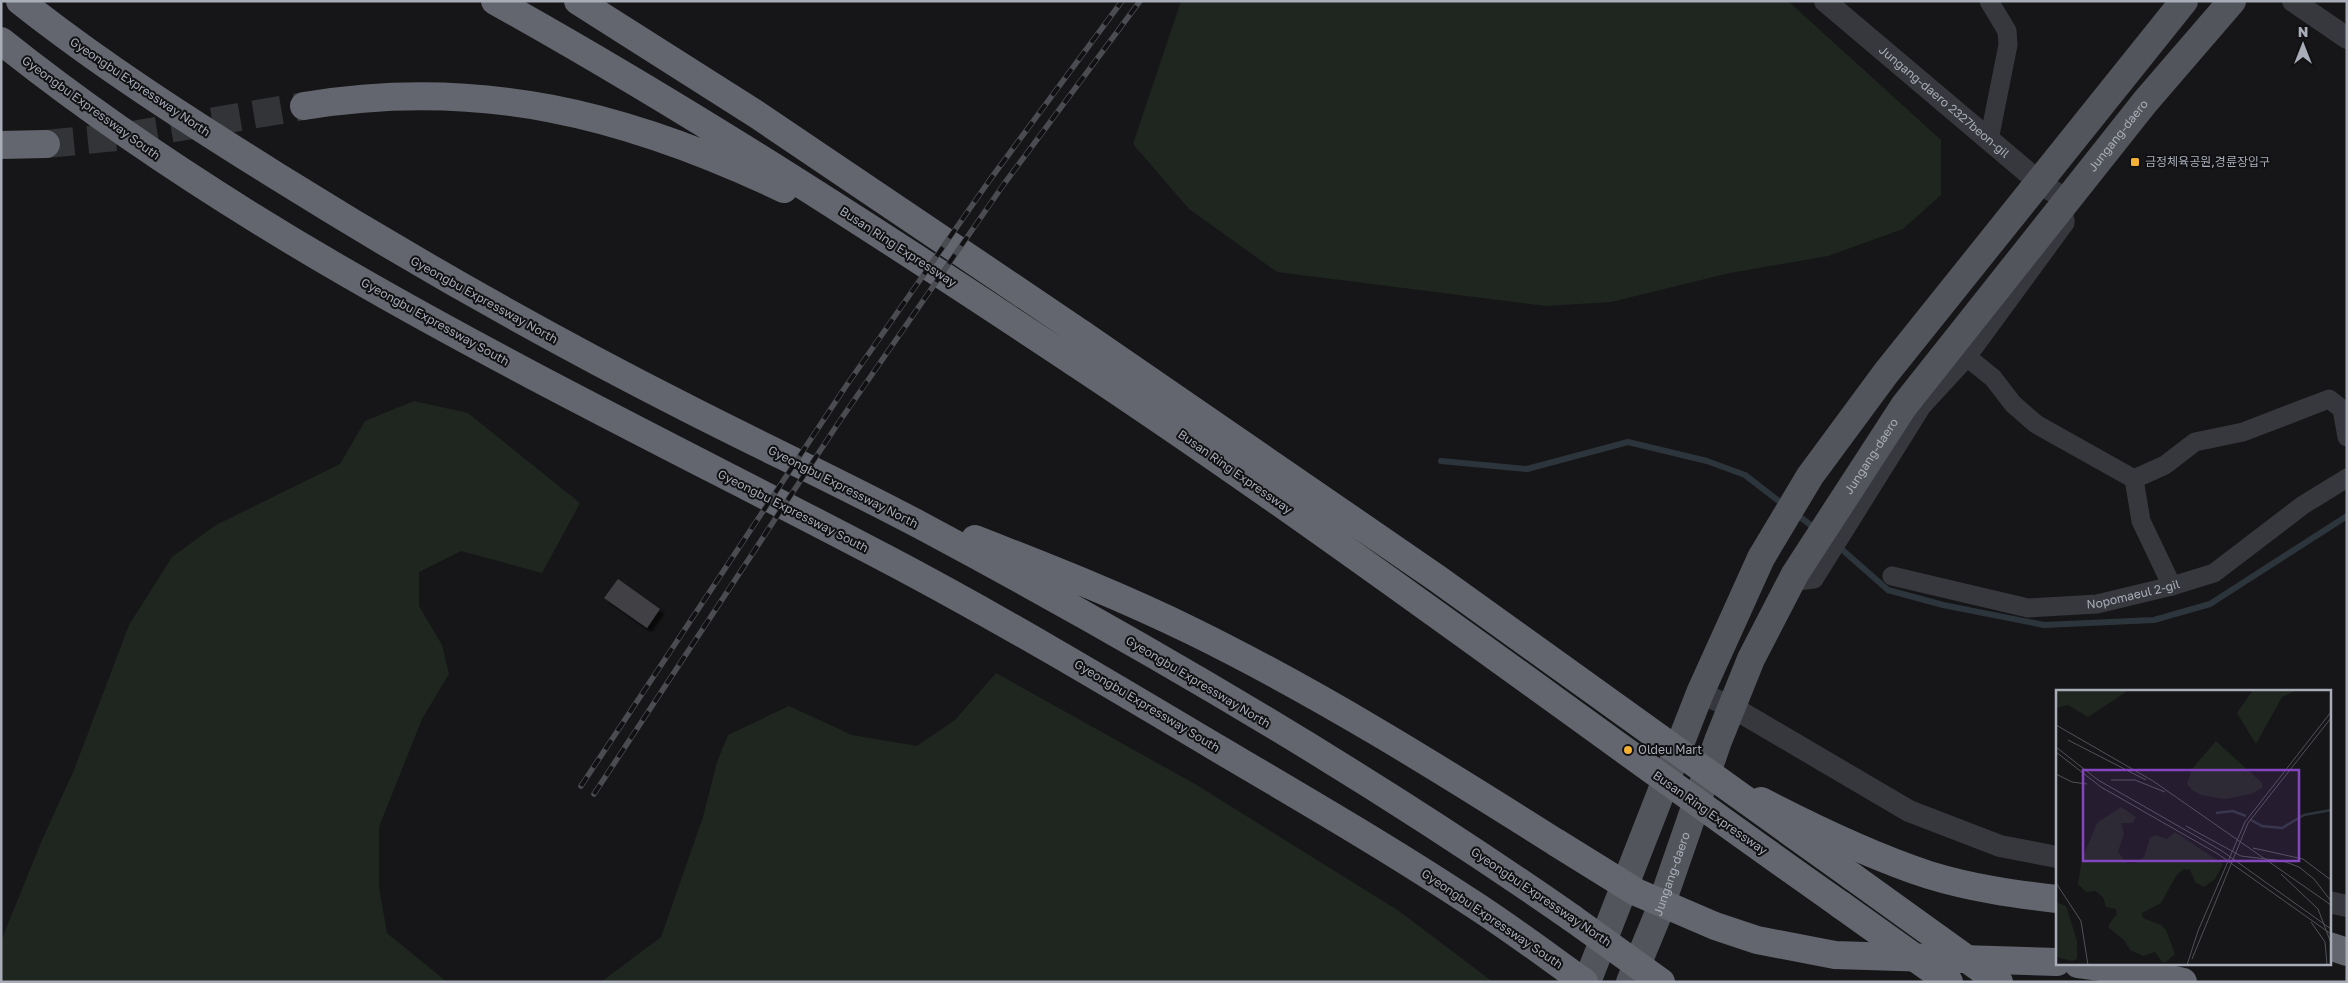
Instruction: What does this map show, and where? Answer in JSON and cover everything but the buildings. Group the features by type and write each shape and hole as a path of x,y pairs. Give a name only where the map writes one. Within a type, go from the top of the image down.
{"highway":[{"name":"Gyeongbu Expressway North","path":"20,1 57,30 162,105 405,256 682,406 926,529 1110,630 1398,802 1572,918 1662,982"},
{"name":"Busan Ring Expressway","path":"495,1 570,43 745,148 1189,438 1656,775 1949,982"},
{"path":"578,1 759,116 1082,334 1438,579 1999,982"},
{"name":"Gyeongbu Expressway South","path":"1,42 44,76 200,185 349,274 501,359 891,561 1079,665 1470,902 1585,982"},
{"path":"304,106 380,96 422,95 513,101 564,110 617,124 720,160 888,240"},
{"path":"1,145 46,144"},
{"path":"841,486 1119,598 1195,632 1369,728 1636,892 1714,926 1757,940 1835,955 2056,962"},
{"path":"1713,777 1796,819 1862,849 1928,874 1958,883 2013,894 2056,899"},
{"path":"2330,946 2347,952"},
{"path":"2093,966 2139,972 2184,982"}],"main road":[{"path":"1585,982 1700,693 1761,558 1810,476 1886,373 2184,1"},
{"name":"Jungang-daero","path":"1630,982 1657,917 1732,706 1751,659 1793,578 1851,502 1904,406 2145,102 2232,1"}],"street":[{"name":"Jungang-daero 2327beon-gil","path":"1825,1 2038,182 2066,200"},
{"path":"1989,1 2007,31 2008,45 1989,140"},
{"path":"2293,1 2347,38"},
{"path":"1793,578 1814,579 1822,566 1851,502 1922,406 1967,357 2065,224 2066,200"},
{"path":"1967,357 1993,378 2012,404 2036,424 2134,479 2142,521 2172,586"},
{"path":"2134,479 2165,465 2195,442 2243,432 2330,399 2342,408 2347,438"},
{"name":"Nopomaeul 2-gil","path":"1892,576 2028,608 2096,604 2172,586 2214,573 2303,505 2347,478"},
{"path":"1700,693 1732,706 1909,811 2000,846 2056,858"},
{"path":"2330,902 2347,906"}],"shaded area":[{"path":"1181,1 1788,1 1941,140 1941,195 1903,229 1828,256 1730,273 1611,302 1546,306 1277,272 1189,209 1133,144"},
{"path":"414,401 468,413 580,503 542,573 461,551 419,572 419,606 442,645 449,674 422,719 379,827 379,887 387,933 447,982 1,982 1,941 42,840 74,770 129,625 172,557 216,525 340,464 365,421"},
{"path":"996,673 1195,784 1399,911 1493,982 601,982 661,937 703,817 717,762 728,735 789,706 852,735 917,746 955,720"}],"waterway":[{"path":"1441,461 1527,469 1628,442 1707,461 1745,475 1784,505"},
{"path":"1796,514 1816,529"},
{"path":"1838,546 1888,590 1943,605 2044,625 2154,620 2210,604 2347,516"}],"tunnel":[{"path":"46,144 127,136 304,106"}],"railway":[{"path":"581,786 844,389 989,181 1122,1"},
{"path":"594,794 839,422 1004,184 1140,1"}],"place":[{"name":"금정체육공원,경륜장입구","path":"2135,162"},
{"name":"Oldeu Mart","path":"1628,750"}]}
